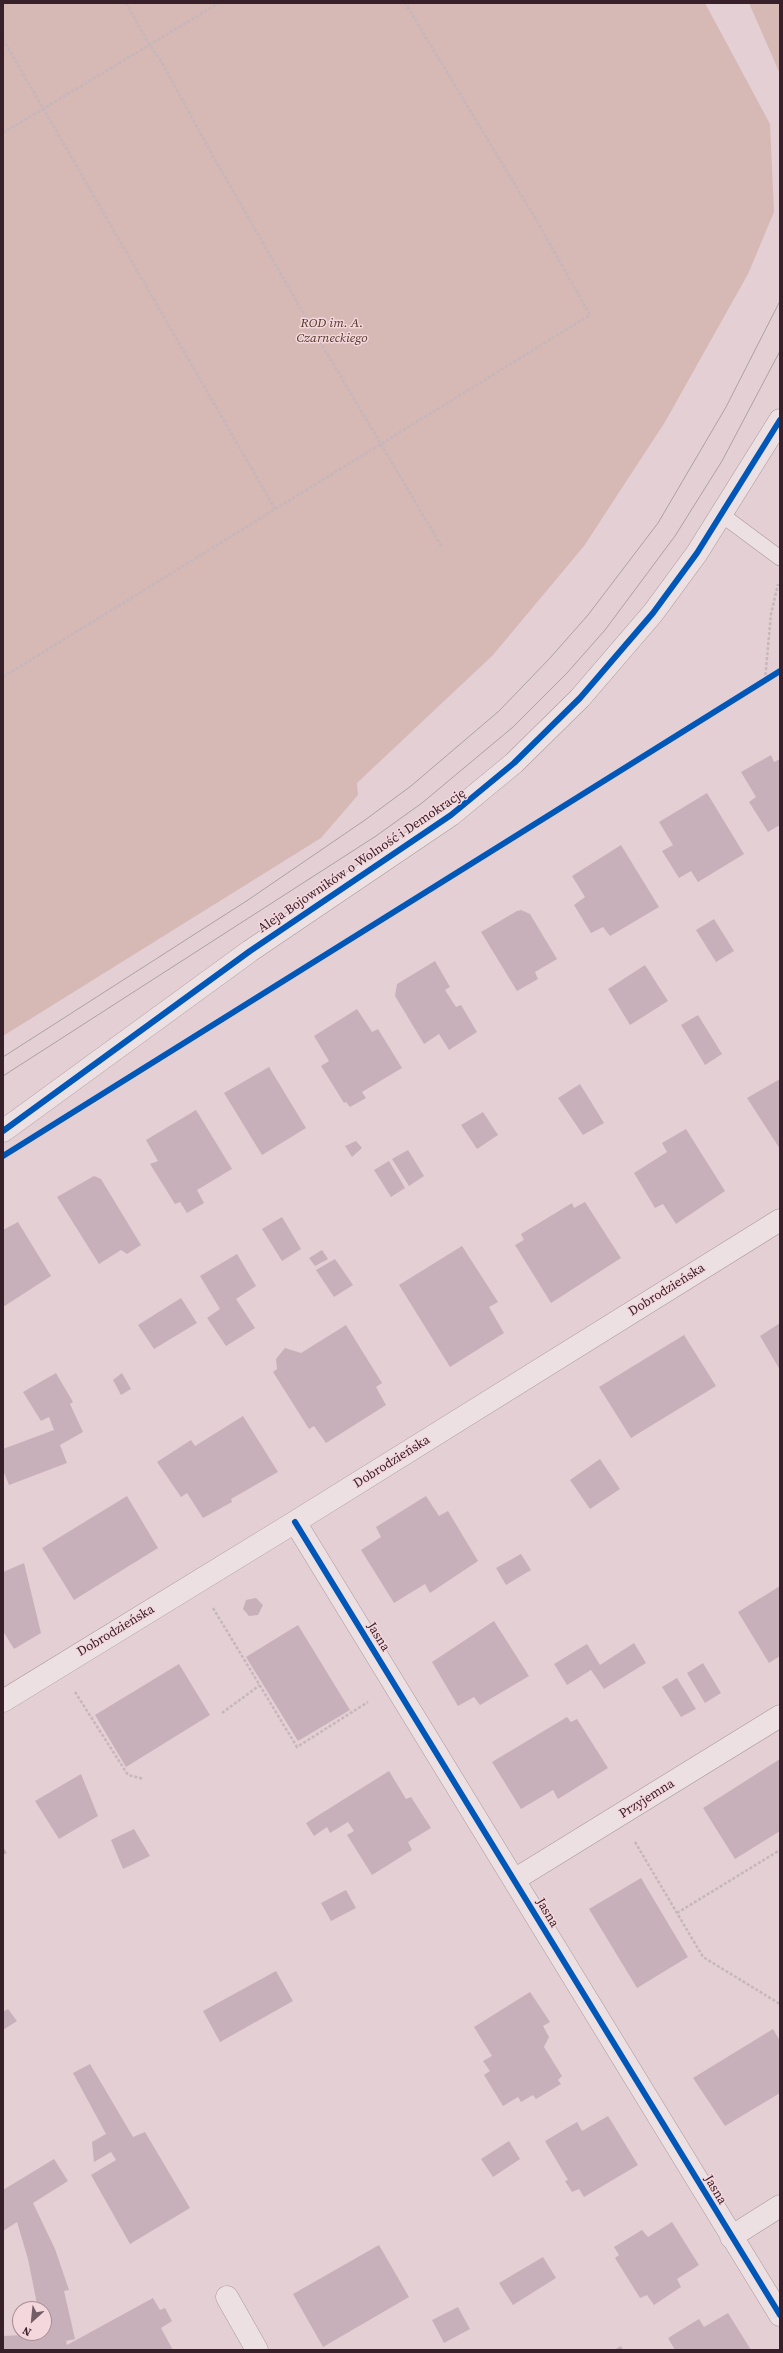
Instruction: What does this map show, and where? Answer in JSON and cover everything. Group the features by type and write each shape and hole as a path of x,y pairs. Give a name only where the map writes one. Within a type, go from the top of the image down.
{"street":[{"name":"Aleja Bojowników o Wolność i Demokrację","path":"3,1131 250,951 434,828 498,778 563,716 613,662 676,583 722,515 780,420"},
{"name":"Dobrodzieńska","path":"3,1701 295,1522 780,1220"},
{"name":"Jasna","path":"295,1522 780,2315"},
{"name":"Przyjemna","path":"514,1880 780,1716"},
{"path":"731,2237 780,2206"},
{"path":"228,2297 256,2350"}],"lane":[{"path":"722,515 780,558"}],"path":[{"path":"126,3 149,44 161,61 210,151 380,444 442,547"},
{"path":"3,133 219,3"},
{"path":"3,677 590,315 530,210 405,3"},
{"path":"3,39 275,509"},
{"path":"765,680 771,614 779,581"},
{"path":"758,684 775,674"},
{"path":"209,1602 297,1747 370,1701"},
{"path":"222,1713 260,1685"},
{"path":"73,1690 128,1775 144,1779"},
{"path":"620,1816 703,1957 780,2004"},
{"path":"677,1913 780,1850"}],"green space":[{"name":"ROD im. A. Czarneckiego","path":"3,3 705,3 770,124 774,212 748,274 665,422 584,546 493,655 357,783 358,795 321,838 3,1036"},
{"path":"749,3 780,3 780,74"}],"building":[{"path":"771,755 774,762 780,759 780,825 768,832 749,802 756,797 741,772"},
{"path":"707,793 744,854 698,882 691,871 679,878 662,851 673,845 659,822"},
{"path":"621,845 659,907 610,936 603,927 591,933 574,905 585,897 572,876"},
{"path":"521,910 530,914 557,959 535,972 538,979 517,991 481,932"},
{"path":"714,919 734,951 716,962 696,930"},
{"path":"435,961 450,987 445,990 456,1007 461,1005 477,1032 449,1050 439,1034 424,1044 395,996 397,984"},
{"path":"645,965 668,1001 630,1025 608,989"},
{"path":"357,1009 372,1032 378,1029 402,1068 362,1092 366,1098 350,1107 346,1102 344,1103 321,1066 329,1061 314,1036"},
{"path":"698,1015 722,1054 705,1065 681,1025"},
{"path":"269,1067 306,1128 262,1155 224,1093"},
{"path":"780,1079 780,1149 747,1098"},
{"path":"580,1084 604,1123 583,1135 558,1098"},
{"path":"196,1110 232,1169 197,1190 204,1203 187,1213 180,1202 175,1204 150,1164 158,1161 146,1140"},
{"path":"483,1112 498,1135 477,1149 461,1125"},
{"path":"686,1129 725,1191 676,1224 663,1204 655,1208 634,1173 667,1152 662,1143"},
{"path":"356,1141 362,1148 352,1157 345,1146"},
{"path":"408,1150 424,1176 409,1186 392,1159"},
{"path":"389,1161 405,1188 391,1197 374,1170"},
{"path":"94,1176 101,1179 141,1245 127,1254 121,1250 99,1264 57,1197"},
{"path":"585,1202 621,1258 551,1303 515,1245 524,1240 521,1234 572,1203 574,1208"},
{"path":"282,1217 301,1249 282,1261 262,1229"},
{"path":"18,1222 51,1276 3,1307 3,1230"},
{"path":"462,1246 498,1302 489,1307 504,1333 450,1367 399,1285"},
{"path":"322,1250 328,1259 315,1266 309,1258"},
{"path":"237,1254 256,1286 236,1299 255,1328 226,1346 207,1318 220,1309 200,1276"},
{"path":"335,1259 353,1285 334,1297 316,1270"},
{"path":"181,1298 197,1323 154,1349 138,1325"},
{"path":"780,1323 780,1370 760,1336"},
{"path":"346,1325 382,1383 376,1387 386,1405 326,1443 314,1426 309,1429 273,1372 277,1369 276,1359 285,1348 301,1353"},
{"path":"684,1335 716,1386 631,1438 599,1387"},
{"path":"56,1373 73,1402 70,1404 83,1432 60,1445 67,1463 9,1485 3,1470 3,1449 54,1430 49,1417 41,1421 23,1392"},
{"path":"122,1373 131,1389 121,1395 113,1380"},
{"path":"243,1416 278,1472 231,1499 232,1502 203,1518 187,1493 181,1497 157,1462 191,1440 195,1446"},
{"path":"600,1459 620,1489 590,1509 570,1480"},
{"path":"127,1496 158,1548 74,1600 42,1548"},
{"path":"426,1496 439,1516 448,1511 478,1561 430,1593 425,1584 394,1603 361,1550 381,1537 376,1527"},
{"path":"521,1554 531,1570 506,1585 496,1568"},
{"path":"24,1563 41,1633 14,1649 3,1631 3,1572"},
{"path":"780,1586 780,1656 769,1663 738,1612"},
{"path":"256,1598 263,1605 258,1615 249,1616 243,1609 246,1600"},
{"path":"494,1621 529,1676 480,1705 474,1697 458,1706 432,1662"},
{"path":"298,1625 350,1710 298,1741 246,1657"},
{"path":"634,1643 646,1663 604,1689 591,1670 567,1685 554,1664 587,1644 600,1665"},
{"path":"703,1663 721,1693 705,1703 687,1673"},
{"path":"179,1664 210,1715 126,1767 95,1715"},
{"path":"677,1678 696,1709 681,1717 662,1687"},
{"path":"567,1717 571,1722 577,1719 608,1768 558,1799 553,1790 521,1809 492,1762"},
{"path":"780,1759 780,1831 735,1859 703,1808"},
{"path":"389,1771 406,1799 411,1797 431,1828 408,1842 412,1850 372,1875 347,1835 354,1831 348,1822 330,1833 327,1827 314,1836 306,1823"},
{"path":"81,1774 98,1816 59,1839 35,1801"},
{"path":"134,1829 150,1856 123,1869 111,1840"},
{"path":"3,1847 7,1853 3,1855"},
{"path":"641,1878 688,1957 637,1988 589,1909"},
{"path":"346,1890 356,1908 331,1921 321,1903"},
{"path":"276,1971 293,2001 220,2042 203,2011"},
{"path":"530,1992 550,2022 543,2026 549,2037 544,2047 562,2076 558,2080 561,2084 536,2099 533,2095 521,2102 518,2097 503,2106 484,2075 490,2071 483,2061 492,2056 474,2027"},
{"path":"8,2009 17,2021 3,2030 3,2012"},
{"path":"773,2029 780,2041 780,2093 725,2126 693,2078"},
{"path":"90,2064 133,2137 145,2132 190,2208 130,2244 91,2175 116,2160 111,2152 94,2162 92,2142 106,2134 73,2073"},
{"path":"608,2116 638,2165 584,2197 579,2189 572,2192 565,2181 568,2180 545,2141 577,2122 582,2131"},
{"path":"509,2141 520,2159 493,2177 481,2159"},
{"path":"54,2159 68,2181 33,2203 55,2249 69,2290 64,2291 75,2339 66,2341 67,2345 153,2298 160,2310 165,2308 172,2321 161,2328 173,2350 3,2350 3,2336 12,2336 12,2341 52,2341 52,2301 36,2301 28,2259 17,2222 3,2231 3,2190"},
{"path":"672,2222 699,2265 677,2279 681,2287 654,2305 647,2295 640,2298 615,2258 619,2255 614,2247 642,2230 648,2237"},
{"path":"379,2245 409,2297 323,2347 293,2294"},
{"path":"543,2257 556,2278 513,2305 499,2283"},
{"path":"458,2307 470,2329 444,2343 432,2320"},
{"path":"728,2313 751,2350 675,2350 668,2338 699,2319 704,2327"},
{"path":"621,2346 623,2350 614,2350"}],"tram line":[{"path":"3,1057 248,900 365,820 411,786 499,711 550,658 588,615 658,523 726,407 780,301"},
{"path":"3,1076 376,836 422,803 513,727 567,673 605,630 675,536 722,461 780,351"}],"cycle path":[{"path":"3,1131 250,951 451,815 514,763 580,698 653,613 697,553 780,420"},
{"path":"3,1156 780,671"},
{"path":"295,1522 780,2315"}]}
